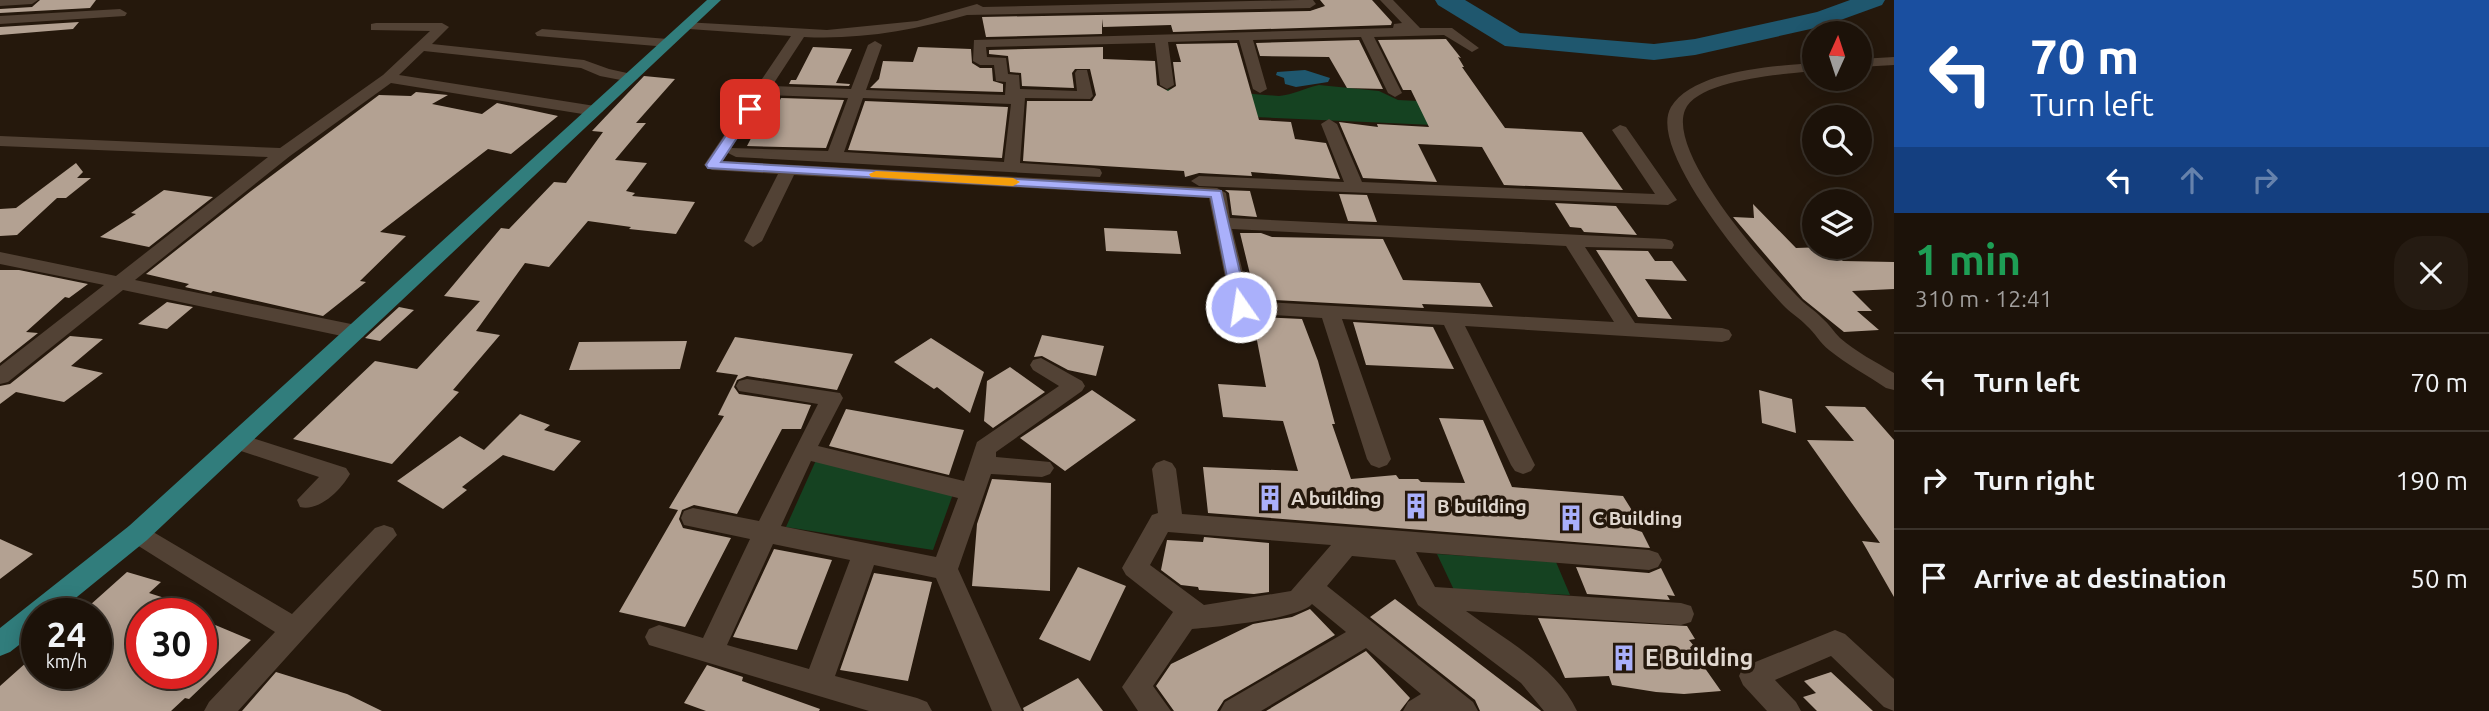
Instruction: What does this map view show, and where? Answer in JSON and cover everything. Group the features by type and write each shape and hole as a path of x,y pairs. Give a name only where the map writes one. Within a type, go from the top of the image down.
{"main road":[{"path":"57,598 138,533 715,0"},
{"path":"0,644 21,627"}],"street":[{"path":"0,2 32,0"},
{"path":"689,25 827,34 918,25 1016,0"},
{"path":"966,11 1317,13 1414,27 1386,0"},
{"path":"0,20 120,13"},
{"path":"967,36 1317,13"},
{"path":"0,377 67,327 117,282 388,78 442,27 376,27"},
{"path":"1012,96 1014,78 1001,78 1001,61 981,61 979,43 1447,31 1472,48"},
{"path":"800,32 712,165 1217,193 1241,307 1723,335"},
{"path":"542,33 668,43"},
{"path":"1366,34 1395,93"},
{"path":"1245,37 1260,89"},
{"path":"1161,39 1167,85"},
{"path":"834,156 875,45"},
{"path":"423,47 584,64 605,73 631,78"},
{"path":"1872,62 1894,61"},
{"path":"1802,68 1726,80 1696,90 1677,110 1676,129 1681,152 1712,206 1788,300 1813,319 1836,345 1894,383"},
{"path":"762,90 936,97 1085,96 1082,73"},
{"path":"388,78 595,111"},
{"path":"936,97 939,79"},
{"path":"1012,96 1019,100 1012,165"},
{"path":"1329,124 1355,187"},
{"path":"736,152 1012,165 1174,180 1668,200 1620,130"},
{"path":"0,141 285,153"},
{"path":"753,241 788,170"},
{"path":"1222,223 1665,245"},
{"path":"1572,241 1629,330"},
{"path":"0,258 356,332"},
{"path":"1330,312 1379,459"},
{"path":"1451,319 1523,465"},
{"path":"1007,711 945,569 983,465 985,447 1074,386 1041,365"},
{"path":"710,652 764,533 832,398 747,386"},
{"path":"237,441 338,474 309,500"},
{"path":"804,451 972,492"},
{"path":"983,465 1042,468"},
{"path":"1164,469 1171,522"},
{"path":"693,518 945,569"},
{"path":"1200,617 1135,568 1161,522 1649,560"},
{"path":"138,533 293,630"},
{"path":"219,711 384,535"},
{"path":"1156,711 1136,687 1184,618 1232,614 1299,601 1346,545 1403,551 1427,597 1531,674 1562,711"},
{"path":"818,684 865,554"},
{"path":"1310,587 1454,703"},
{"path":"1427,597 1681,614"},
{"path":"1235,711 1368,633"},
{"path":"659,637 917,710"},
{"path":"1786,711 1753,676 1835,642 1894,698"},
{"path":"1418,711 1454,703"}],"green space":[{"path":"1319,85 1379,91 1398,100 1478,104 1456,126 1165,113 1160,91 1176,88 1279,96"},
{"path":"817,458 953,494 933,550 786,527"},
{"path":"1437,554 1556,562 1570,595 1454,590"}],"water":[{"path":"1305,70 1330,78 1328,82 1296,87 1285,84 1284,78 1276,75 1277,72"}],"building":[{"path":"40,0 96,0 90,8 0,13 0,9 32,7"},
{"path":"1320,0 1372,0 1392,22 1391,25 1173,32 1171,25 1103,27 1102,19 1102,34 986,37 982,17 1310,11 1325,6"},
{"path":"79,22 73,29 0,35 0,27"},
{"path":"1446,39 1461,58 1458,57 1462,67 1505,128 1582,132 1623,190 1504,185 1482,147 1418,144 1437,182 1363,178 1339,122 1378,127 1377,124 1429,127 1411,90 1403,90 1378,40"},
{"path":"1359,40 1383,89 1347,88 1329,57 1260,56 1256,43"},
{"path":"1237,43 1259,120 1291,122 1295,139 1326,143 1340,179 1251,172 1252,176 1199,173 1185,177 1184,171 1023,161 1027,101 1092,101 1096,95 1090,69 1075,69 1072,73 1074,88 1022,86 1021,73 1010,72 1008,56 989,54 989,50 1103,47 1103,59 1155,61 1157,85 1168,91 1176,86 1173,62 1181,62 1176,44"},
{"path":"813,47 852,49 836,83 850,84 849,86 789,84 791,80 796,80"},
{"path":"918,47 971,49 972,63 980,68 992,68 993,81 1003,84 1003,92 870,88 879,79 883,61 913,62"},
{"path":"644,76 675,79 636,123 646,123 615,160 647,163 626,191 635,193 632,196 695,202 676,234 588,221 549,267 525,263 476,331 500,335 453,390 459,392 392,464 293,439 375,361 417,369 480,301 444,296 501,228 509,229 554,182 566,183 603,132 592,131"},
{"path":"416,92 448,95 432,104 482,114 497,103 558,116 511,154 488,149 380,232 406,236 360,281 366,282 323,316 185,287 189,284 146,274 379,95 411,96"},
{"path":"781,98 844,100 826,148 747,146 762,117 771,118"},
{"path":"865,101 1008,107 1002,158 848,150"},
{"path":"76,163 83,172 77,178 91,178 66,198 57,198 17,235 0,236 0,209 16,208"},
{"path":"164,190 213,197 149,247 100,237 136,214 131,213"},
{"path":"1225,190 1250,191 1257,217 1232,215 1229,193"},
{"path":"1339,194 1367,195 1377,222 1348,221"},
{"path":"1555,203 1616,206 1637,235 1584,232 1581,228 1570,227"},
{"path":"1753,204 1796,248 1802,248 1802,259 1894,262 1894,289 1852,291 1872,311 1857,311 1879,330 1844,332 1803,299 1733,217 1754,218"},
{"path":"1104,228 1177,231 1181,254 1106,251"},
{"path":"1240,233 1261,233 1272,237 1383,239 1403,280 1480,283 1493,307 1422,304 1424,308 1256,299"},
{"path":"1596,250 1648,251 1655,261 1672,261 1687,281 1645,279 1672,319 1638,317"},
{"path":"0,270 19,270 88,284 69,298 65,297 26,332 38,333 0,363"},
{"path":"167,302 193,307 167,329 138,324"},
{"path":"399,307 414,310 380,341 365,338"},
{"path":"1261,317 1302,319 1318,361 1335,424 1332,424 1351,479 1396,475 1399,479 1418,479 1421,482 1465,483 1439,418 1483,420 1512,487 1623,496 1633,512 1621,525 1642,532 1650,548 1208,513 1203,467 1298,471 1283,421 1223,417 1218,384 1266,387 1254,325 1264,325"},
{"path":"1353,322 1433,327 1454,369 1366,365"},
{"path":"1042,335 1104,346 1096,376 1068,370 1042,356 1034,357"},
{"path":"70,336 103,339 71,366 103,373 64,402 16,392 0,404 0,386 10,384"},
{"path":"735,337 853,354 837,390 747,376 737,380 734,387 739,394 811,405 801,429 782,429 737,514 694,505 682,510 679,519 683,528 731,538 685,627 619,612 678,510 669,508 724,416 718,415 738,375 716,372"},
{"path":"931,338 984,372 970,413 937,387 934,389 894,362"},
{"path":"687,341 680,369 569,370 579,342"},
{"path":"1010,367 1045,392 993,428 984,421 987,381"},
{"path":"1092,390 1136,420 1065,471 1020,438"},
{"path":"1759,390 1792,399 1796,433 1762,423"},
{"path":"1825,406 1865,407 1894,440 1894,597 1862,541 1880,543 1807,440 1854,441"},
{"path":"846,409 964,430 949,475 829,446"},
{"path":"520,414 550,425 544,430 581,441 554,471 503,455 462,487 467,490 443,509 397,481 460,436 484,450"},
{"path":"992,479 1051,483 1050,591 972,586 977,524"},
{"path":"1204,537 1269,543 1269,592 1254,594 1199,590 1198,587 1181,585 1161,570 1167,540 1203,542"},
{"path":"0,539 33,554 0,579"},
{"path":"774,549 832,560 797,650 733,637"},
{"path":"1078,567 1126,586 1090,661 1039,639"},
{"path":"1576,567 1649,573 1661,568 1675,596 1667,595 1670,600 1587,594"},
{"path":"127,572 161,582 149,593 165,598 126,598 126,689 200,689 171,711 0,711 0,686 21,667 21,689 112,689 112,598 98,598"},
{"path":"874,573 932,582 908,681 840,670"},
{"path":"1395,599 1541,711 1480,711 1475,700 1370,617"},
{"path":"1310,609 1335,635 1224,700 1217,711 1174,711 1156,686 1171,664 1253,624 1292,617"},
{"name":"E Building","path":"1538,618 1687,626 1695,639 1689,640 1694,646 1690,647 1721,691 1684,694 1656,692 1612,685 1609,676 1565,678"},
{"path":"217,626 251,640 217,672"},
{"path":"1366,651 1410,698 1400,711 1266,711"},
{"path":"707,665 743,677 742,681 820,709 706,711 684,703"},
{"path":"276,672 347,694 382,711 242,711"},
{"path":"1831,672 1873,711 1817,711 1803,697 1816,693 1804,681"},
{"path":"1078,678 1103,711 1024,711 1023,708"}],"waterway":[{"path":"1447,0 1514,40 1654,52 1695,47 1824,18 1873,0"}],"slow traffic":[{"path":"876,174 1013,182"}],"place":[{"name":"A building","path":"1270,498"},
{"name":"B building","path":"1416,506"},
{"name":"C Building","path":"1571,518"},
{"name":"E Building","path":"1624,658"}],"route":[{"path":"750,109 712,165 1217,193 1241,307"}]}
